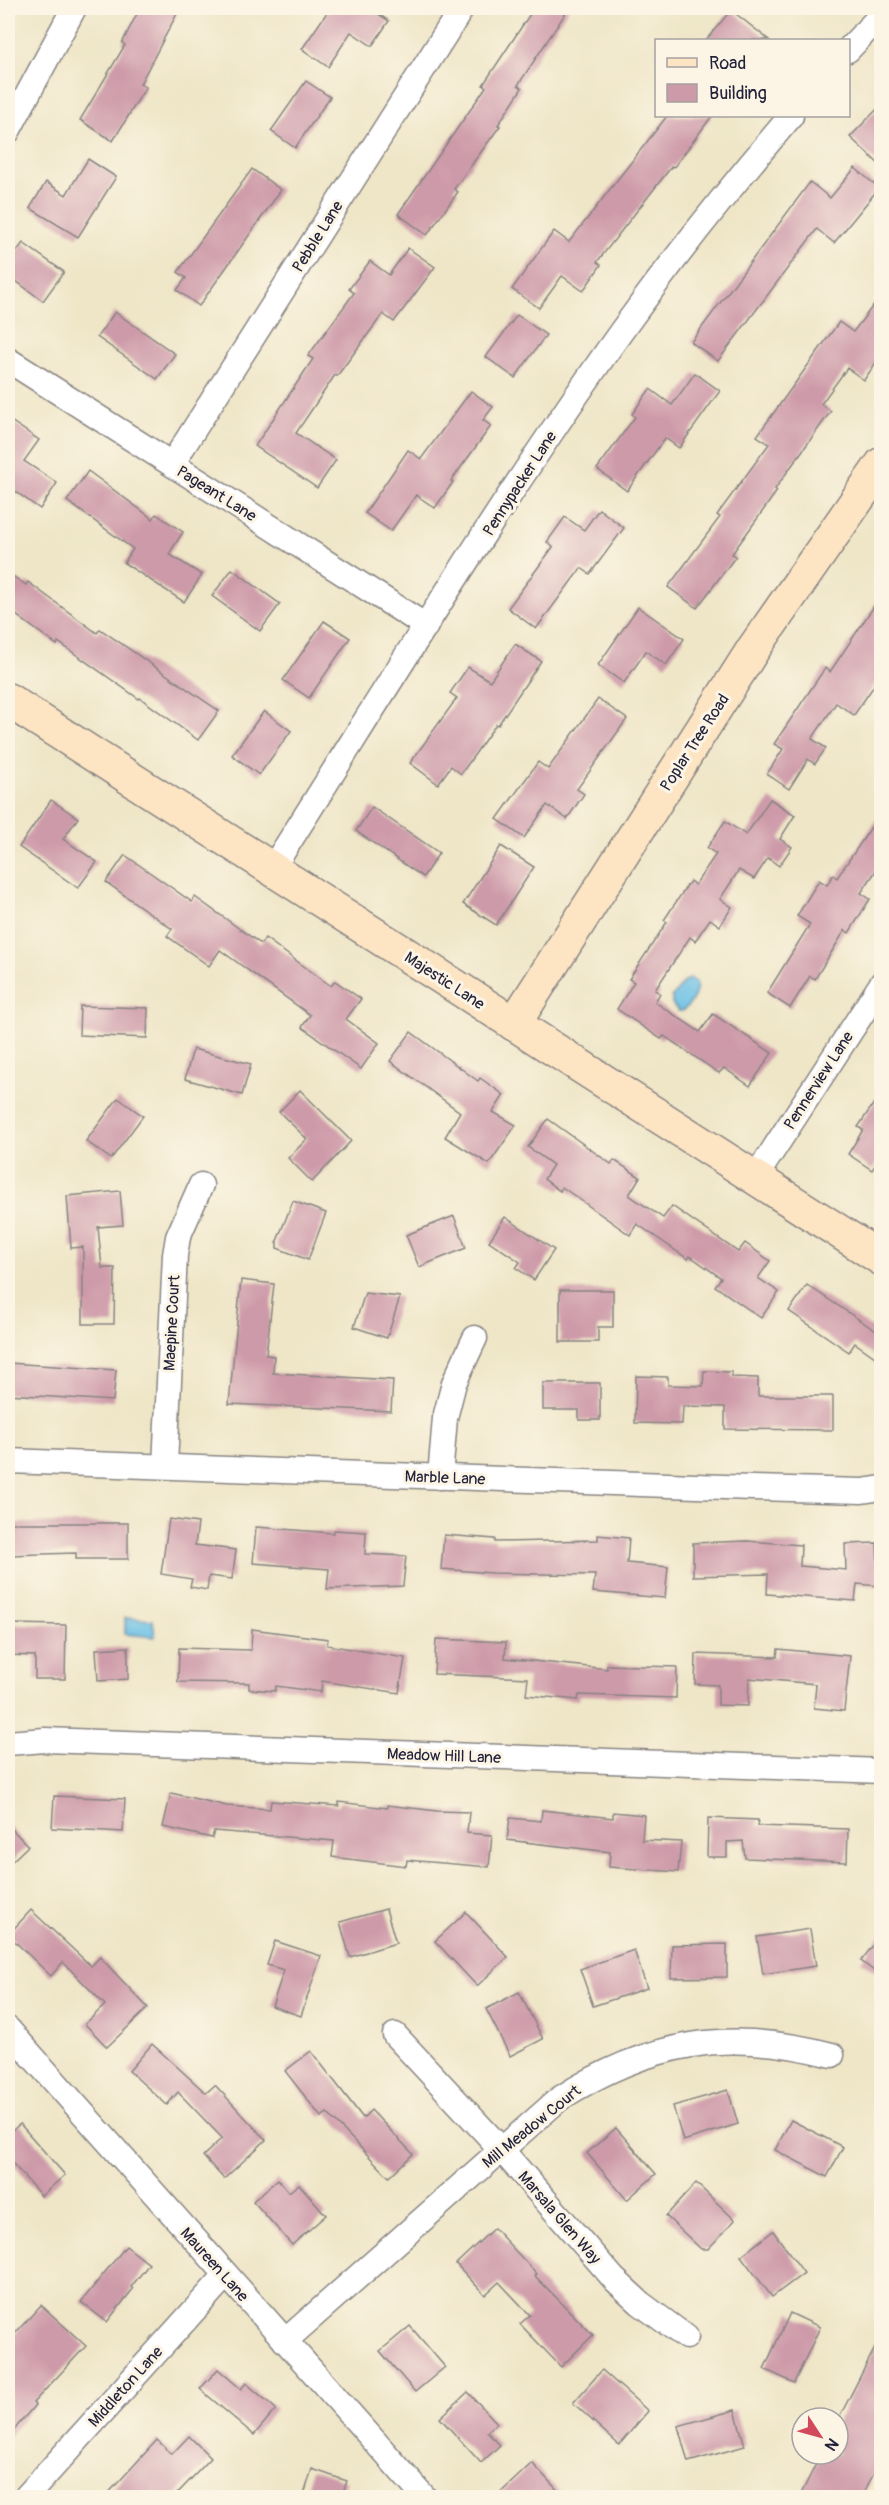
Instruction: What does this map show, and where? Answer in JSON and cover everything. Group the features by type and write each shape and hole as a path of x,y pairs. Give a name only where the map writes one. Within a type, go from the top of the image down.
{"street":[{"path":"8,131 74,8"},
{"name":"Pebble Lane","path":"172,464 462,8"},
{"path":"850,49 882,14"},
{"name":"Pennypacker Lane","path":"272,869 562,417 623,329 694,234 789,117"},
{"name":"Pageant Lane","path":"8,360 426,626"},
{"name":"Poplar Tree Road","path":"514,1024 754,648 882,464"},
{"name":"Majestic Lane","path":"8,700 882,1259"},
{"name":"Pennerview Lane","path":"755,1178 882,983"},
{"name":"Maepine Court","path":"165,1466 175,1255 178,1237 201,1185"},
{"path":"440,1477 445,1418 454,1383 475,1338"},
{"name":"Marble Lane","path":"8,1461 862,1491 882,1488"},
{"name":"Meadow Hill Lane","path":"8,1743 45,1740 882,1771"},
{"name":"Marsala Glen Way","path":"394,2036 501,2150 614,2279 640,2303 686,2337"},
{"name":"Mill Meadow Court","path":"285,2341 559,2099 591,2078 644,2056 682,2046 721,2041 760,2041 796,2046 832,2055"},
{"name":"Maureen Lane","path":"12,2042 226,2275 424,2498"},
{"name":"Middleton Lane","path":"25,2498 226,2275"}],"water":[{"path":"691,979 696,982 695,994 685,1009 678,1011 672,1004 672,996 685,981"},
{"path":"125,1618 153,1620 155,1637 125,1634"}],"building":[{"path":"140,8 180,8 140,84 146,87 113,141 80,120 125,45 122,43"},
{"path":"330,8 369,8 389,21 372,46 351,32 328,67 302,49"},
{"path":"534,8 569,8 518,85 522,88 498,125 500,126 454,189 458,192 427,235 398,214 486,87 483,85"},
{"path":"731,10 768,39 707,39"},
{"path":"306,81 330,97 295,148 271,131"},
{"path":"882,104 882,167 850,137"},
{"path":"666,117 711,117 597,262 601,265 583,291 562,276 539,308 512,289 554,231 569,242"},
{"path":"88,159 116,177 78,237 30,208 46,182 66,195"},
{"path":"855,168 879,188 834,243 817,229 718,361 691,342 810,182 830,198"},
{"path":"252,169 281,190 199,306 177,290 186,278 178,272"},
{"path":"23,243 64,272 43,301 8,275 8,263"},
{"path":"408,248 435,267 394,322 383,314 337,376 335,375 296,433 336,460 317,488 255,446 313,359 308,356 354,293 349,289 370,261 389,275"},
{"path":"882,294 882,354 864,380 847,368 821,404 831,411 732,554 736,556 697,608 668,587 720,517 717,515 769,444 757,436 839,322 853,332"},
{"path":"115,312 175,354 157,379 97,337"},
{"path":"517,315 546,335 515,378 486,357"},
{"path":"695,373 720,391 679,448 665,438 627,491 597,469 635,417 632,414 650,389 672,405"},
{"path":"471,391 493,407 483,420 491,426 451,481 453,482 435,508 416,495 391,531 365,513 408,450 421,459"},
{"path":"8,419 39,440 24,461 57,483 40,509 8,486"},
{"path":"88,471 153,519 156,514 183,532 169,554 202,575 184,602 124,563 133,549 67,501"},
{"path":"599,509 624,528 590,574 581,568 536,629 508,608 553,547 547,542 565,517 584,530"},
{"path":"232,569 280,604 260,631 212,596"},
{"path":"8,573 26,585 28,582 97,633 100,629 219,711 198,740 58,642 57,645 8,609"},
{"path":"882,594 882,674 854,715 836,703 812,739 826,748 815,764 808,759 789,789 767,774 783,749 774,744 825,668 830,672"},
{"path":"638,607 684,639 666,665 646,651 624,683 598,665"},
{"path":"324,621 350,638 309,698 283,680"},
{"path":"515,644 541,661 498,725 496,724 461,774 451,766 438,784 410,763 457,698 450,693 468,667 490,681"},
{"path":"598,699 627,719 577,789 584,794 567,819 547,805 524,838 497,819 538,762 548,769"},
{"path":"264,711 291,731 259,775 232,755"},
{"path":"770,799 795,815 780,839 792,847 779,866 768,858 754,879 739,870 720,899 732,907 720,926 710,919 695,941 690,937 655,990 660,993 655,1002 700,1032 713,1014 772,1053 750,1086 724,1068 719,1073 664,1036 661,1039 617,1009 634,982 629,979 667,922 664,920 690,881 695,885 716,854 707,848 725,821 746,835"},
{"path":"51,800 78,818 63,839 97,862 78,888 19,847"},
{"path":"372,807 439,853 423,877 356,831"},
{"path":"882,811 882,862 861,893 870,899 849,933 845,930 815,979 810,976 790,1008 767,993 810,924 797,916 819,880 827,885 833,875 837,878"},
{"path":"501,846 534,867 496,925 463,904"},
{"path":"125,855 192,902 195,897 261,944 265,938 331,986 335,981 361,999 346,1019 379,1043 361,1069 302,1027 310,1015 220,950 209,966 167,936 172,929 106,882"},
{"path":"80,1006 148,1008 147,1038 79,1035"},
{"path":"411,1032 478,1081 480,1078 504,1095 493,1112 516,1125 489,1164 445,1137 460,1112 390,1061"},
{"path":"193,1049 251,1064 242,1095 185,1079"},
{"path":"300,1090 351,1141 312,1182 288,1158 307,1139 279,1112"},
{"path":"882,1091 882,1155 872,1170 848,1154 863,1130 858,1127"},
{"path":"118,1098 143,1116 111,1159 86,1141"},
{"path":"548,1119 611,1164 614,1160 640,1177 629,1195 663,1218 672,1206 738,1252 745,1243 770,1261 758,1278 779,1292 761,1318 715,1286 721,1278 690,1256 688,1259 637,1224 630,1235 562,1187 560,1191 544,1179 553,1165 528,1147"},
{"path":"120,1191 123,1225 98,1227 102,1268 115,1268 114,1324 83,1324 83,1247 71,1248 67,1196"},
{"path":"293,1201 326,1213 308,1260 277,1248 277,1241"},
{"path":"454,1216 466,1248 419,1267 406,1235"},
{"path":"505,1217 554,1250 534,1280 516,1268 520,1262 489,1241"},
{"path":"241,1280 274,1284 266,1355 274,1356 273,1373 393,1380 391,1411 229,1404"},
{"path":"807,1285 882,1335 882,1362 855,1343 849,1352 789,1311"},
{"path":"560,1290 613,1290 613,1327 598,1327 598,1342 560,1342"},
{"path":"365,1293 400,1297 387,1338 354,1327"},
{"path":"8,1363 116,1370 113,1401 8,1394"},
{"path":"704,1371 732,1372 732,1377 758,1378 758,1396 833,1396 833,1430 725,1429 725,1407 683,1406 682,1424 635,1423 636,1376 668,1377 668,1385 703,1386"},
{"path":"543,1383 600,1383 600,1420 579,1420 579,1410 543,1410"},
{"path":"169,1519 198,1523 195,1545 236,1550 232,1579 209,1576 207,1590 190,1587 192,1579 161,1574"},
{"path":"8,1523 128,1523 128,1559 76,1559 76,1553 8,1555"},
{"path":"256,1527 333,1533 334,1530 366,1532 365,1554 406,1556 403,1586 327,1589 329,1569 253,1563"},
{"path":"444,1535 495,1539 495,1542 598,1540 598,1535 629,1538 627,1563 668,1567 665,1598 593,1592 595,1575 492,1573 441,1569"},
{"path":"747,1541 801,1545 800,1566 846,1570 845,1544 877,1543 879,1586 857,1584 855,1601 767,1594 768,1574 693,1576 693,1543"},
{"path":"8,1624 66,1625 65,1679 35,1679 35,1656 8,1655"},
{"path":"252,1629 328,1639 327,1645 405,1658 399,1693 322,1681 321,1692 276,1686 275,1691 249,1689 249,1683 178,1682 179,1648 251,1650"},
{"path":"436,1639 506,1642 505,1658 607,1669 607,1665 677,1667 676,1698 579,1695 578,1700 526,1695 528,1678 434,1674"},
{"path":"128,1647 128,1679 98,1681 96,1649"},
{"path":"778,1649 850,1656 844,1711 814,1708 816,1684 749,1678 748,1706 718,1705 718,1685 695,1684 696,1654 777,1657"},
{"path":"171,1793 227,1806 270,1809 271,1801 339,1806 339,1802 387,1808 387,1805 469,1812 467,1833 492,1835 489,1867 407,1860 406,1866 332,1857 334,1841 214,1831 212,1838 163,1827"},
{"path":"54,1796 125,1799 123,1832 52,1828"},
{"path":"542,1810 613,1818 613,1812 644,1815 642,1840 681,1842 678,1872 609,1867 610,1852 507,1840 510,1818 541,1821"},
{"path":"708,1818 758,1820 757,1826 848,1829 847,1862 745,1858 743,1841 727,1842 727,1857 707,1857"},
{"path":"8,1825 28,1846 8,1865"},
{"path":"386,1909 396,1943 350,1957 340,1922"},
{"path":"31,1910 91,1966 100,1957 148,2008 107,2047 85,2024 105,2005 63,1962 51,1976 8,1935"},
{"path":"466,1912 508,1957 477,1986 435,1941"},
{"path":"810,1929 816,1966 763,1974 757,1937"},
{"path":"882,1933 882,1977 861,1961"},
{"path":"275,1941 321,1956 301,2016 272,2006 284,1970 267,1965"},
{"path":"727,1944 727,1977 671,1978 672,1945"},
{"path":"634,1950 647,1988 593,2006 580,1969"},
{"path":"519,1992 543,2039 510,2056 486,2009"},
{"path":"152,2044 206,2093 215,2085 266,2140 224,2179 203,2156 222,2138 178,2092 167,2105 129,2071"},
{"path":"311,2051 363,2118 371,2110 413,2154 389,2177 327,2113 321,2117 285,2071"},
{"path":"728,2090 738,2124 683,2141 673,2106"},
{"path":"791,2120 843,2147 827,2177 775,2150"},
{"path":"20,2124 65,2175 41,2196 8,2158 8,2134"},
{"path":"616,2128 656,2174 627,2200 587,2153"},
{"path":"278,2179 289,2192 299,2184 326,2215 292,2245 253,2201"},
{"path":"696,2183 735,2220 708,2249 701,2249 666,2216"},
{"path":"494,2228 537,2274 535,2276 593,2335 561,2367 520,2324 530,2315 499,2282 485,2295 456,2264"},
{"path":"773,2231 804,2273 772,2297 741,2256"},
{"path":"126,2246 149,2264 107,2322 81,2302"},
{"path":"41,2305 86,2346 33,2403 35,2405 8,2437 8,2341"},
{"path":"790,2313 820,2327 794,2383 764,2369"},
{"path":"410,2326 445,2367 415,2392 380,2351"},
{"path":"882,2334 882,2458 861,2498 799,2498 815,2466 850,2466 850,2406 845,2406"},
{"path":"218,2369 241,2389 246,2383 276,2409 254,2435 200,2389"},
{"path":"602,2370 648,2411 619,2445 573,2403"},
{"path":"468,2392 497,2423 487,2432 500,2445 481,2463 440,2418"},
{"path":"735,2410 745,2446 688,2462 678,2426"},
{"path":"189,2436 211,2458 173,2498 104,2498 157,2440 172,2454"},
{"path":"532,2463 565,2498 495,2498"},
{"path":"312,2469 347,2481 341,2498 303,2498"}]}
